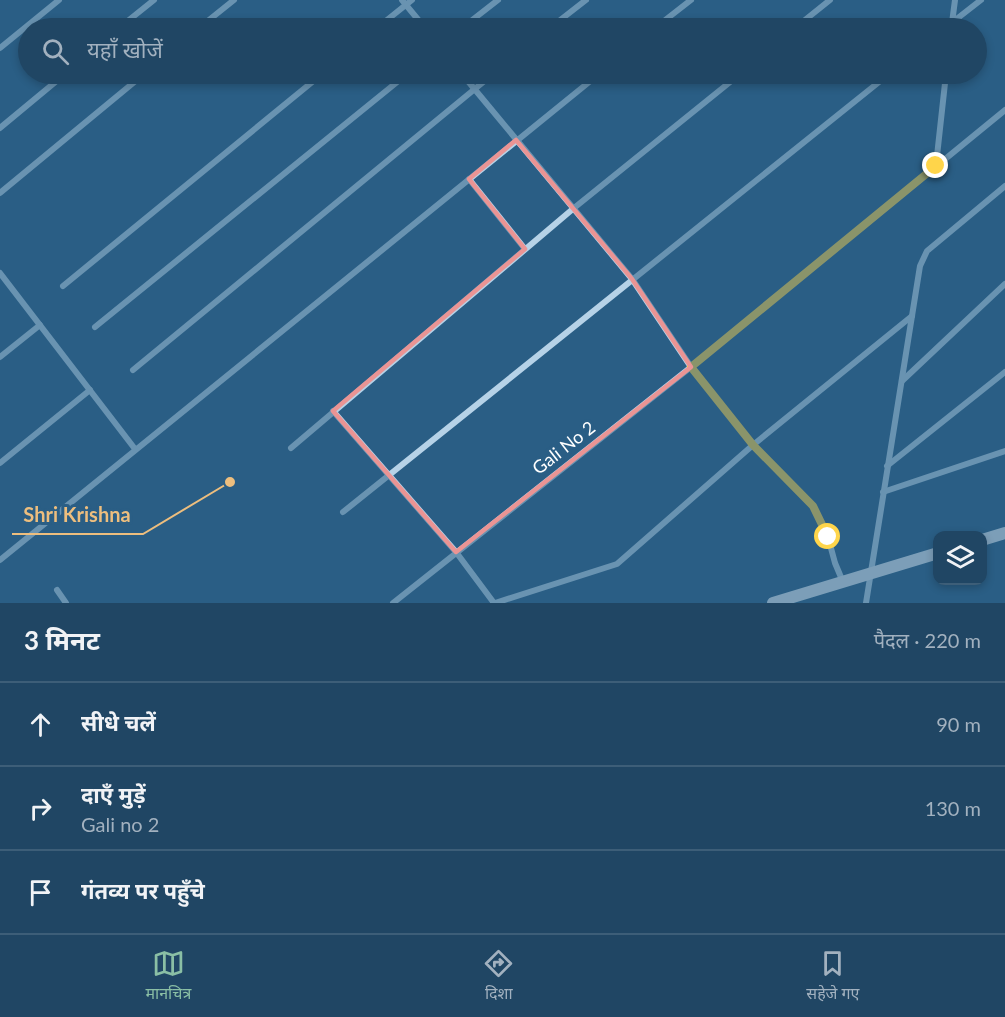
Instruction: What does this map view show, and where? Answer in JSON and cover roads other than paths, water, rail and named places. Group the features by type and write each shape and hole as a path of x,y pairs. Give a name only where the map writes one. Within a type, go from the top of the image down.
{"street":[{"path":"37,18 59,0"},
{"path":"131,18 153,0"},
{"path":"212,18 234,0"},
{"path":"388,18 404,3 412,0"},
{"path":"475,18 498,0"},
{"path":"563,18 586,0"},
{"path":"668,18 691,0"},
{"path":"808,18 830,0"},
{"path":"953,18 955,0"},
{"path":"961,18 981,0"},
{"path":"404,3 417,18"},
{"path":"0,48 18,33"},
{"path":"0,128 53,84"},
{"path":"0,193 132,84"},
{"path":"63,286 310,84"},
{"path":"95,327 395,84"},
{"path":"471,84 632,279 691,367 753,445 813,506 828,537 843,582"},
{"path":"133,370 479,84"},
{"path":"0,560 586,84"},
{"path":"291,448 574,208 728,84"},
{"path":"343,512 876,84"},
{"path":"936,166 945,84"},
{"path":"691,367 1005,110"},
{"path":"468,179 525,249"},
{"path":"866,603 920,266 927,251 1005,186"},
{"path":"0,273 135,449"},
{"path":"901,381 1005,284"},
{"path":"333,411 456,552 495,603 617,564 753,445 912,316"},
{"path":"0,357 40,325"},
{"name":"Gali No 2","path":"393,603 691,367"},
{"path":"887,466 1005,372"},
{"path":"0,463 90,390"},
{"path":"883,492 1005,451"},
{"path":"987,538 1005,533"},
{"path":"773,603 933,555"},
{"path":"57,590 66,603"}],"place":[{"name":"Shri Krishna","path":"230,482"}]}
